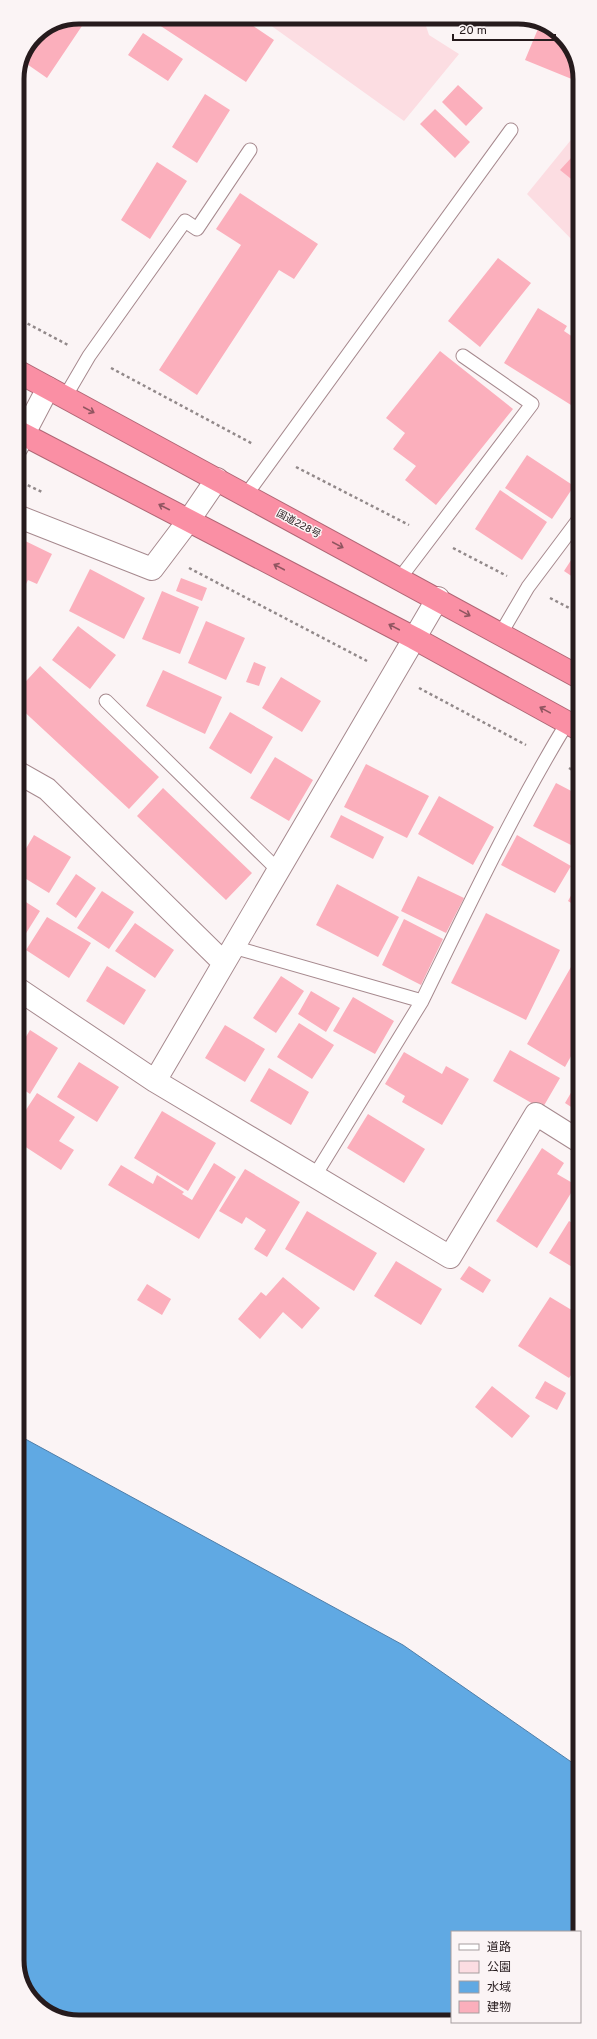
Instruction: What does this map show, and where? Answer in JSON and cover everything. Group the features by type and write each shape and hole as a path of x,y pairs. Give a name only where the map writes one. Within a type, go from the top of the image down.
{"highway":[{"name":"国道228号","path":"24,375 438,598 573,674"},
{"path":"24,439 189,520 414,638 573,726"}],"street":[{"path":"24,431 57,392"},
{"path":"24,519 152,569 189,520 217,479"},
{"path":"155,1081 392,674 438,598"},
{"path":"24,776 47,789 229,955"},
{"path":"24,993 155,1081 450,1258 536,1114 573,1137"}],"lane":[{"path":"246,495 511,130"},
{"path":"57,392 89,356 185,221 197,229 250,150"},
{"path":"400,578 532,404 463,356"},
{"path":"501,633 528,587 573,527"},
{"path":"106,701 278,870"},
{"path":"314,1177 422,1001 498,848 547,756 573,726"},
{"path":"229,955 422,1001"}],"path":[{"path":"24,484 45,494"},
{"path":"163,554 573,771"}],"green space":[{"path":"269,24 425,24 429,35 459,54 404,121"},
{"path":"573,137 573,241 527,194"}],"water":[{"path":"24,1438 403,1645 573,1763 573,1931 451,1931 451,2015 75,2015 58,2011 48,2006 38,1996 31,1988 27,1978 24,1960"}],"building":[{"path":"83,24 47,78 26,64 33,48 48,33 58,28 68,25"},
{"path":"158,24 250,24 274,40 246,82"},
{"path":"539,28 546,31 562,45 566,51 572,68 573,80 525,60"},
{"path":"143,33 183,59 168,81 128,55"},
{"path":"458,85 483,108 466,126 442,102"},
{"path":"205,94 230,110 197,163 172,147"},
{"path":"435,109 470,142 455,158 420,124"},
{"path":"572,157 573,158 573,180 560,170"},
{"path":"157,162 187,181 150,239 121,220"},
{"path":"240,193 318,244 294,279 279,270 197,395 159,370 241,245 216,229"},
{"path":"498,258 531,283 480,347 448,321"},
{"path":"538,308 567,326 564,331 573,337 573,406 504,363"},
{"path":"440,351 513,409 436,505 405,480 416,466 393,449 405,433 386,418"},
{"path":"527,455 573,485 552,519 505,488"},
{"path":"500,490 547,522 522,560 475,529"},
{"path":"24,540 52,554 37,584 28,580 24,588"},
{"path":"573,557 573,577 564,571"},
{"path":"90,569 145,598 124,639 69,611"},
{"path":"181,578 207,588 202,601 176,591"},
{"path":"162,591 199,607 180,654 142,639"},
{"path":"206,621 245,638 226,680 188,663"},
{"path":"78,626 116,655 90,689 52,660"},
{"path":"254,662 266,667 259,686 246,682"},
{"path":"40,666 159,777 129,809 24,712 24,683"},
{"path":"163,670 222,697 205,734 146,706"},
{"path":"281,677 321,701 302,732 262,708"},
{"path":"230,712 273,737 251,774 209,748"},
{"path":"275,757 313,780 289,821 250,798"},
{"path":"366,764 429,796 407,838 344,807"},
{"path":"556,783 573,792 573,846 533,826"},
{"path":"163,788 252,873 226,900 137,816"},
{"path":"439,796 494,827 473,865 418,834"},
{"path":"341,815 384,837 373,859 330,837"},
{"path":"34,835 71,857 49,893 24,878 24,852"},
{"path":"517,835 571,866 555,893 501,865"},
{"path":"76,874 96,888 76,918 56,904"},
{"path":"418,876 464,898 446,933 401,911"},
{"path":"337,884 399,917 378,957 316,925"},
{"path":"102,891 134,912 109,949 77,928"},
{"path":"573,892 573,904 568,901"},
{"path":"24,901 40,911 24,936"},
{"path":"486,913 560,950 526,1020 451,983"},
{"path":"47,917 91,943 69,978 26,950"},
{"path":"404,919 443,939 421,985 382,965"},
{"path":"135,923 174,950 155,978 115,951"},
{"path":"573,964 573,1053 565,1067 527,1044"},
{"path":"107,966 146,990 124,1025 86,1001"},
{"path":"281,976 304,991 276,1033 253,1018"},
{"path":"311,991 340,1008 326,1032 298,1014"},
{"path":"353,997 394,1021 375,1054 333,1031"},
{"path":"299,1023 334,1045 312,1079 277,1057"},
{"path":"225,1025 265,1049 245,1082 205,1058"},
{"path":"30,1030 58,1048 30,1094 24,1090 24,1040"},
{"path":"510,1050 560,1078 542,1109 493,1081"},
{"path":"404,1052 442,1074 446,1066 469,1079 442,1125 402,1102 405,1096 385,1084"},
{"path":"79,1062 119,1087 97,1122 57,1097"},
{"path":"269,1068 309,1092 291,1125 250,1101"},
{"path":"573,1089 573,1108 565,1103"},
{"path":"37,1093 75,1117 59,1141 74,1150 61,1170 24,1146 24,1113"},
{"path":"162,1111 216,1143 188,1191 134,1158"},
{"path":"368,1114 425,1149 404,1183 347,1148"},
{"path":"542,1148 564,1163 557,1174 573,1183 573,1190 537,1248 496,1221"},
{"path":"214,1163 236,1177 199,1239 108,1185 121,1165 153,1184 157,1175 184,1192 182,1194 192,1200"},
{"path":"245,1169 300,1202 267,1257 254,1249 266,1230 246,1217 242,1224 219,1211"},
{"path":"307,1211 377,1253 354,1291 285,1249"},
{"path":"569,1221 573,1223 573,1267 549,1253"},
{"path":"396,1261 442,1289 421,1325 374,1296"},
{"path":"469,1266 491,1280 483,1293 460,1279"},
{"path":"283,1277 320,1308 302,1329 283,1312 260,1339 238,1319 261,1292 266,1296"},
{"path":"147,1284 171,1299 162,1315 137,1300"},
{"path":"550,1297 573,1311 573,1372 569,1378 518,1346"},
{"path":"545,1381 566,1393 557,1410 535,1398"},
{"path":"492,1386 530,1416 512,1438 475,1407"}]}
